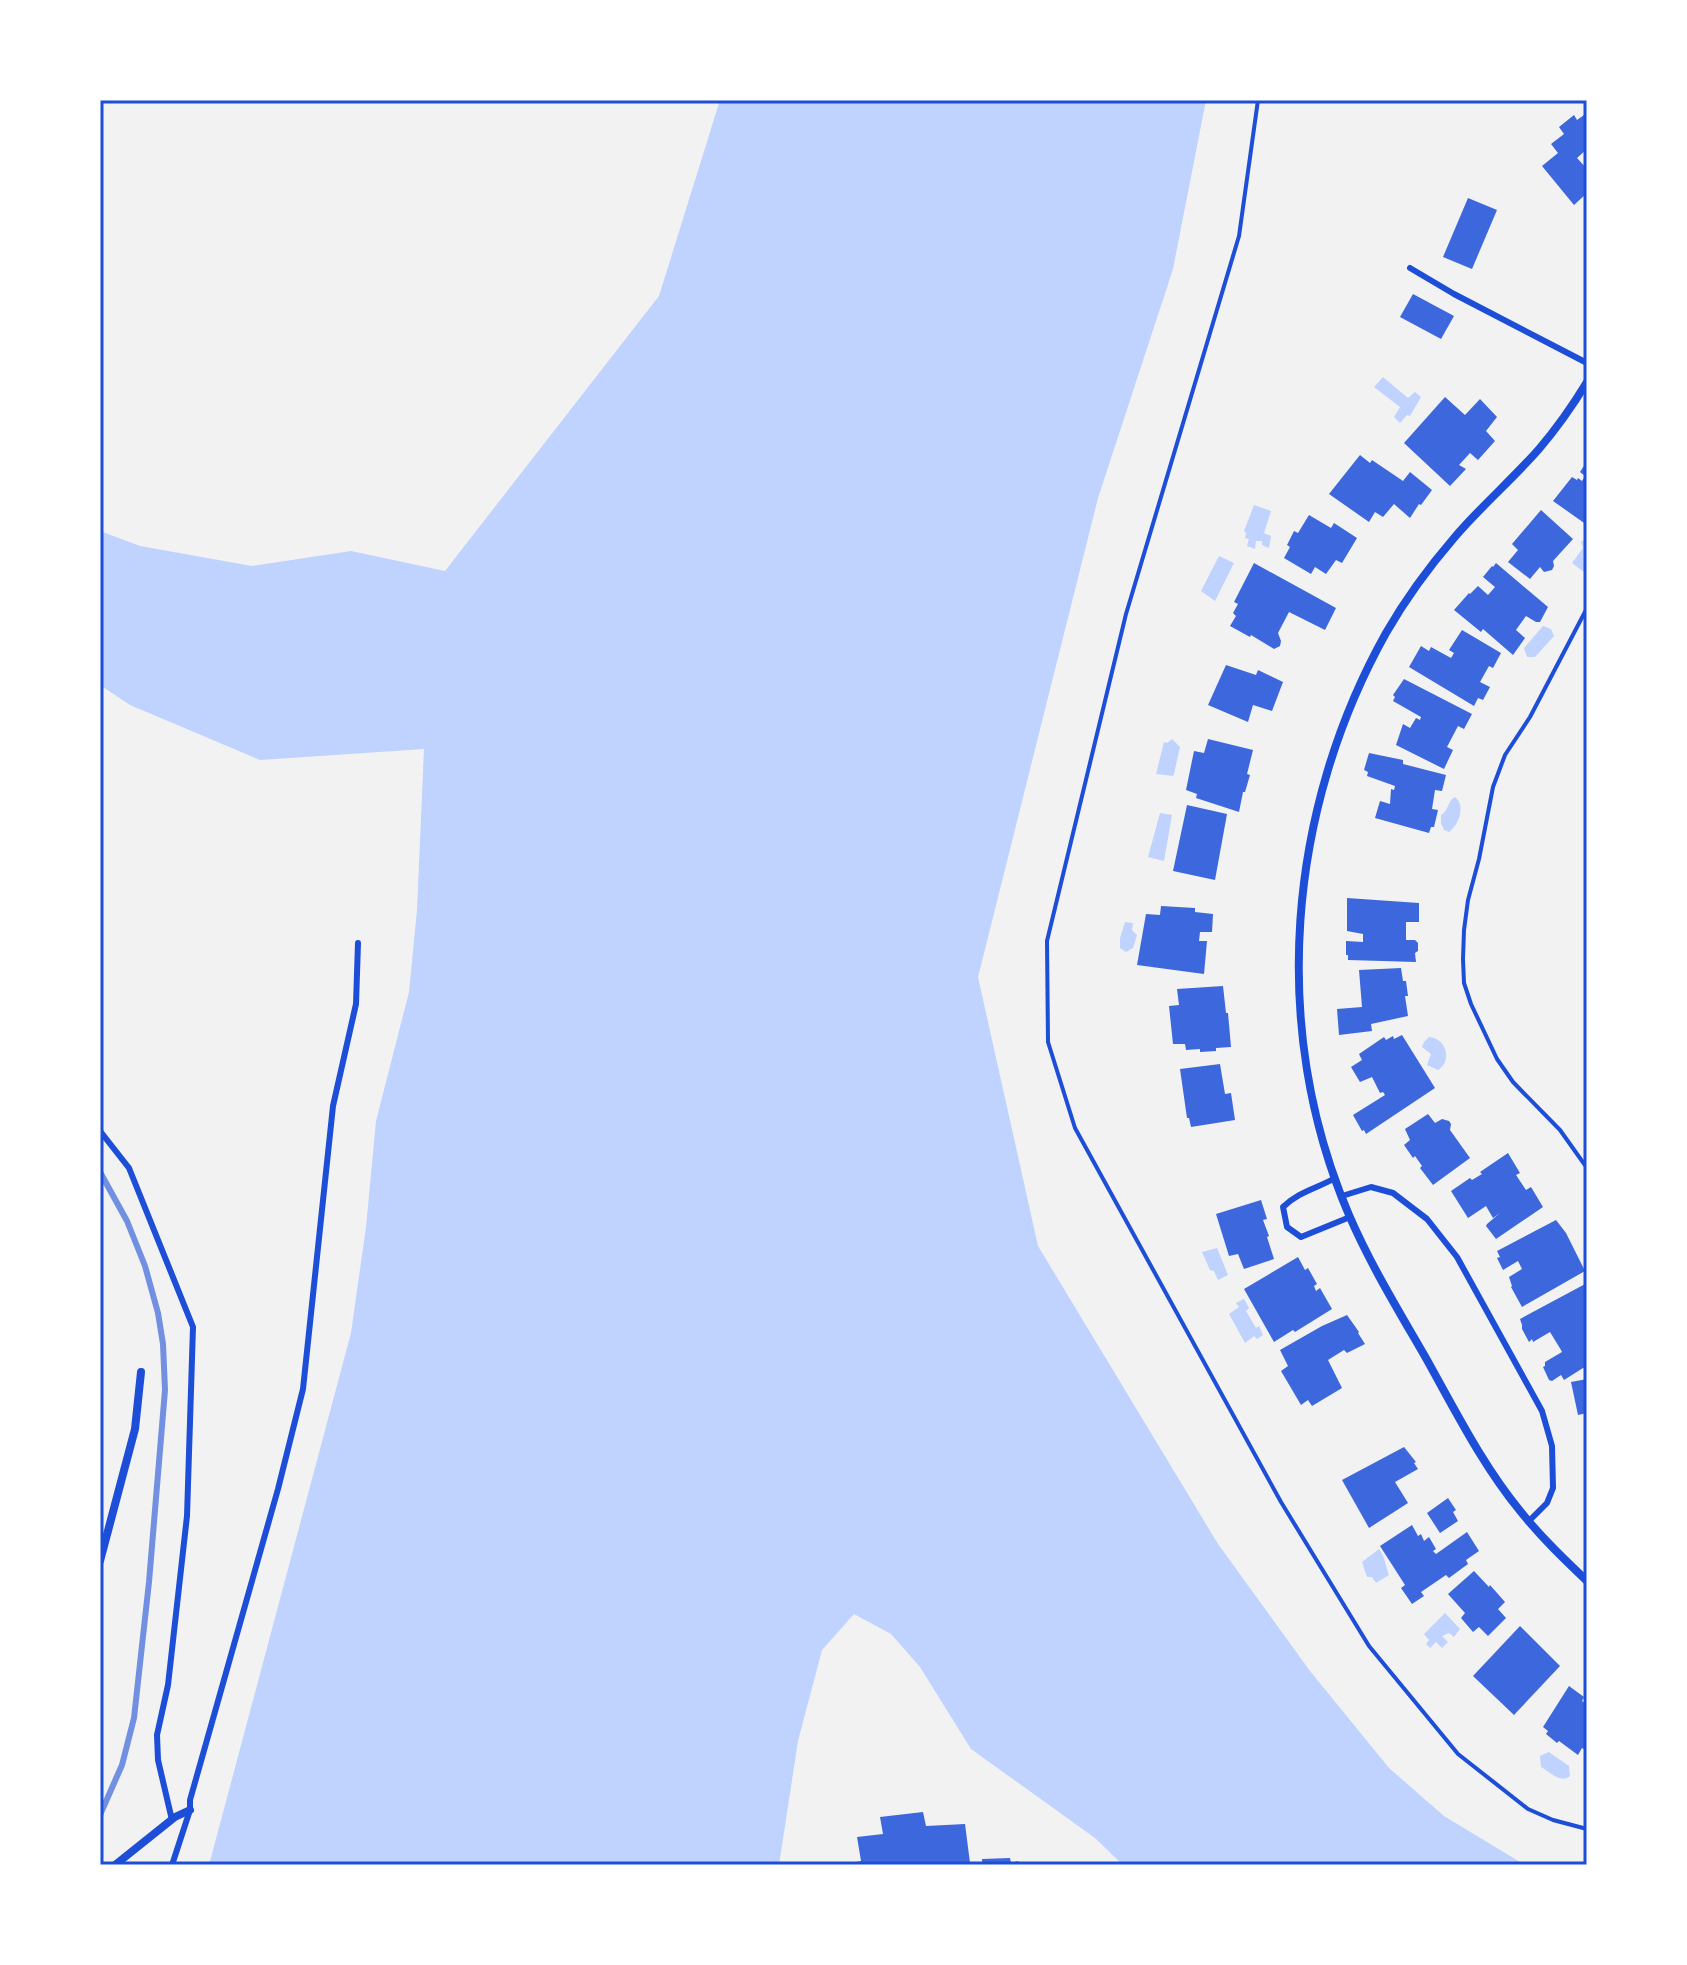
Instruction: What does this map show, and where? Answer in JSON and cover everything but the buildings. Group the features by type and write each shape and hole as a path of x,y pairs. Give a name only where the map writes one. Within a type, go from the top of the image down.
{"street":[{"path":"1587,382 1539,448 1453,538 1418,583 1361,682 1321,789 1302,890 1298,947 1299,1003 1316,1116 1350,1217 1373,1265 1489,1468 1555,1552 1587,1581"},
{"path":"100,1561 135,1429 141,1372"},
{"path":"115,1865 172,1820 190,1810"}],"lane":[{"path":"1410,268 1587,363"},
{"path":"172,1865 190,1810 190,1800 278,1489 303,1389 333,1106 356,1004 358,943"},
{"path":"100,1131 129,1168 193,1327 187,1516 168,1685 157,1735 158,1760 172,1820"},
{"path":"1335,1178 1317,1188 1296,1194 1283,1207 1287,1227 1301,1237 1350,1217"},
{"path":"1342,1196 1371,1187 1393,1193 1427,1219 1457,1257 1542,1411 1552,1446 1553,1488 1547,1503 1529,1521"}],"path":[{"path":"1258,100 1239,236 1126,614 1047,941 1048,1042 1075,1128 1281,1502 1369,1646 1458,1754 1528,1809 1587,1829"},
{"path":"1587,608 1530,717 1505,755 1493,787 1468,900 1463,959 1464,983 1471,1004 1497,1059 1513,1082 1560,1130 1587,1168"}],"water":[{"path":"720,100 1206,100 1173,269 1098,498 978,977 1038,1246 1218,1544 1310,1671 1389,1768 1444,1816 1525,1865 1123,1865 1095,1838 971,1749 920,1667 891,1634 854,1614 822,1650 798,1741 779,1865 209,1865 351,1333 366,1227 376,1121 409,992 417,910 424,749 260,760 130,705 100,685 100,531 140,546 252,566 351,551 445,571 659,296"},
{"path":"1383,377 1408,398 1415,392 1421,397 1410,416 1407,415 1400,423 1394,417 1400,407 1374,387"},
{"path":"1254,505 1271,511 1264,533 1271,536 1269,548 1262,545 1262,541 1256,541 1255,549 1247,546 1249,539 1245,538 1244,531"},
{"path":"1587,538 1587,567 1584,572 1572,563 1583,548 1581,542"},
{"path":"1219,556 1234,563 1215,601 1201,591"},
{"path":"1543,626 1551,629 1554,636 1535,657 1527,657 1524,648"},
{"path":"1172,739 1180,747 1174,774 1156,774 1164,742"},
{"path":"1455,797 1460,805 1460,815 1449,832 1444,830 1441,815"},
{"path":"1160,813 1172,815 1164,861 1148,857"},
{"path":"1125,922 1133,923 1132,930 1137,935 1133,948 1126,952 1120,948"},
{"path":"1429,1037 1440,1041 1446,1050 1443,1066 1438,1070 1427,1065 1431,1054 1422,1047"},
{"path":"1217,1248 1228,1275 1218,1280 1202,1252"},
{"path":"1244,1299 1249,1308 1246,1311 1263,1335 1257,1339 1254,1336 1245,1343 1229,1314 1239,1307 1236,1303"},
{"path":"1379,1549 1389,1575 1376,1583 1372,1577 1367,1577 1362,1562"},
{"path":"1445,1613 1460,1629 1454,1637 1449,1633 1442,1636 1448,1642 1442,1648 1436,1642 1430,1648 1424,1634"},
{"path":"1549,1752 1569,1766 1570,1776 1559,1778 1541,1767 1540,1756"}],"railway":[{"path":"100,1172 127,1221 145,1266 158,1313 165,1390 134,1718 122,1765 100,1815"}]}
